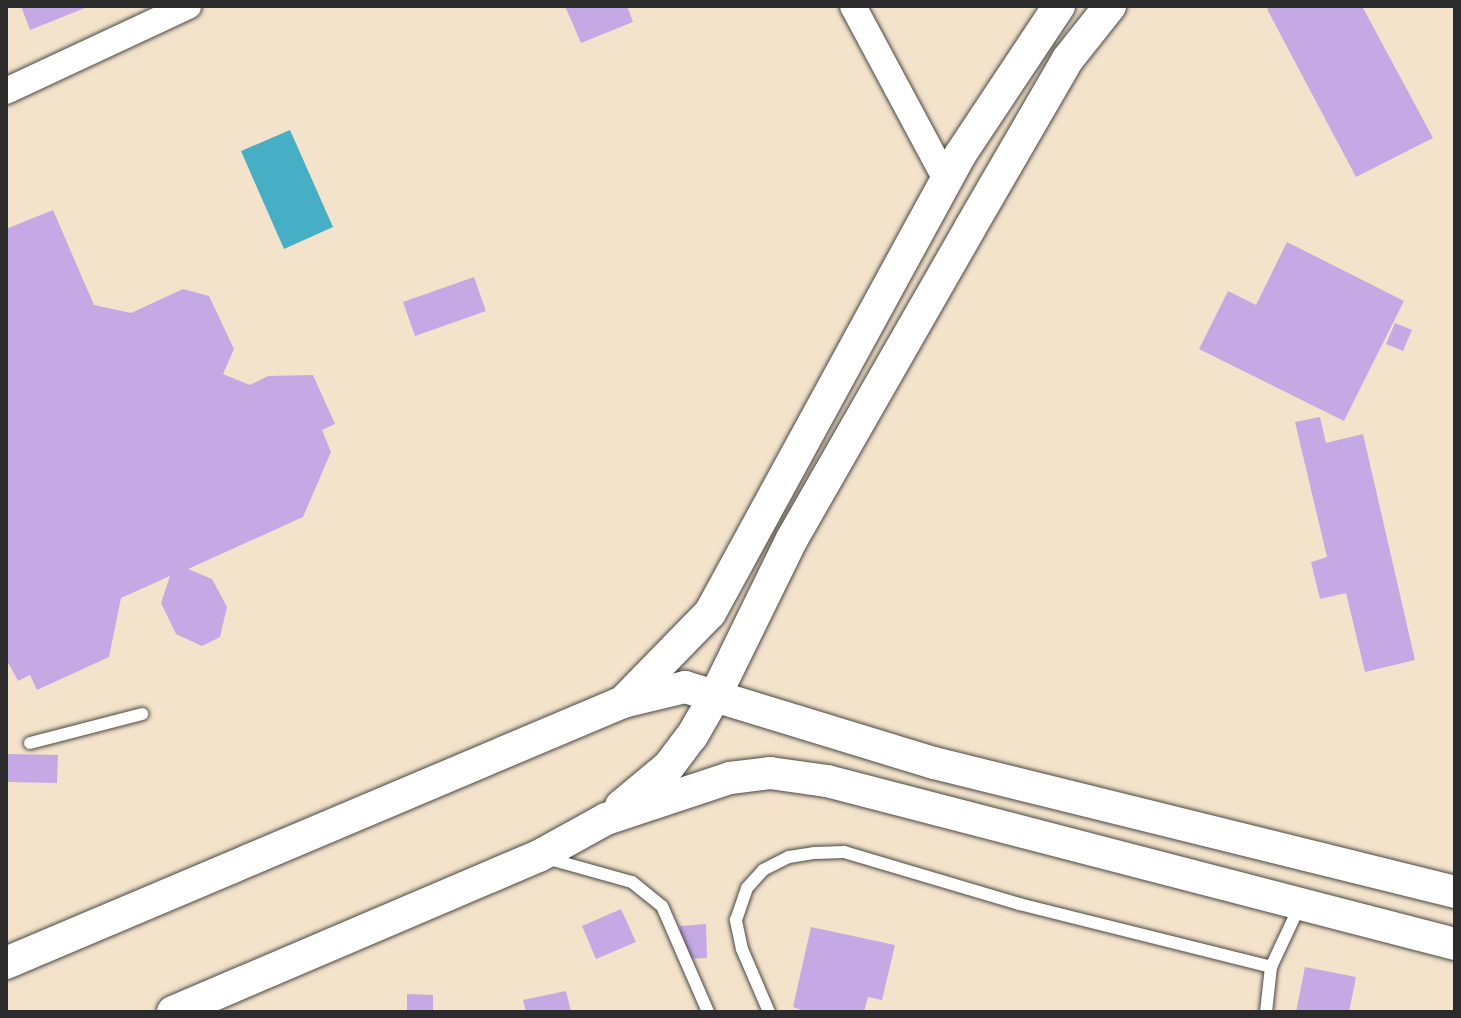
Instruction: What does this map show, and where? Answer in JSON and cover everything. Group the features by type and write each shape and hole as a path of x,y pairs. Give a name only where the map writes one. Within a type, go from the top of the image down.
{"street":[{"path":"6,91 188,6"},
{"path":"853,6 947,181"},
{"path":"623,702 710,613 947,181 1059,6"},
{"path":"606,819 669,766 715,696 792,539 900,350 1068,59 1110,6"},
{"path":"6,963 623,702 685,687 934,763 1455,892"},
{"path":"173,1012 539,856 606,819 730,778 770,773 827,781 1455,944"}],"lane":[{"path":"30,743 142,714"},
{"path":"769,1012 742,949 736,920 747,888 763,870 789,857 815,853 844,852 1019,904 1271,967"},
{"path":"539,856 632,882 662,906 708,1012"},
{"path":"1266,1012 1271,967 1302,902"}],"water":[{"path":"290,130 333,227 284,249 241,151"}],"building":[{"path":"21,6 90,6 30,30"},
{"path":"565,6 627,6 633,22 581,43"},
{"path":"1273,6 1362,6 1433,138 1356,177 1267,9"},
{"path":"53,210 94,305 131,313 183,289 209,296 234,349 223,374 250,385 268,376 313,375 335,424 322,430 331,452 303,517 188,569 212,579 227,607 220,637 202,646 176,634 161,603 170,576 121,598 109,657 37,690 30,675 18,681 9,664 6,665 6,229"},
{"path":"1287,242 1404,301 1344,421 1199,349 1228,291 1256,305"},
{"path":"474,277 486,311 415,336 403,302"},
{"path":"1395,323 1412,330 1403,351 1386,344"},
{"path":"1320,417 1326,443 1363,434 1415,660 1365,672 1346,593 1320,599 1311,562 1327,557 1295,422"},
{"path":"6,754 58,755 57,783 6,782"},
{"path":"621,909 636,942 596,959 582,926"},
{"path":"706,924 707,958 681,959 680,926"},
{"path":"811,927 895,945 882,1000 868,997 864,1012 807,1012 793,1007"},
{"path":"1305,967 1356,977 1349,1012 1296,1012"},
{"path":"566,991 571,1012 526,1012 523,1000"},
{"path":"407,994 433,995 433,1011 407,1011"}]}
